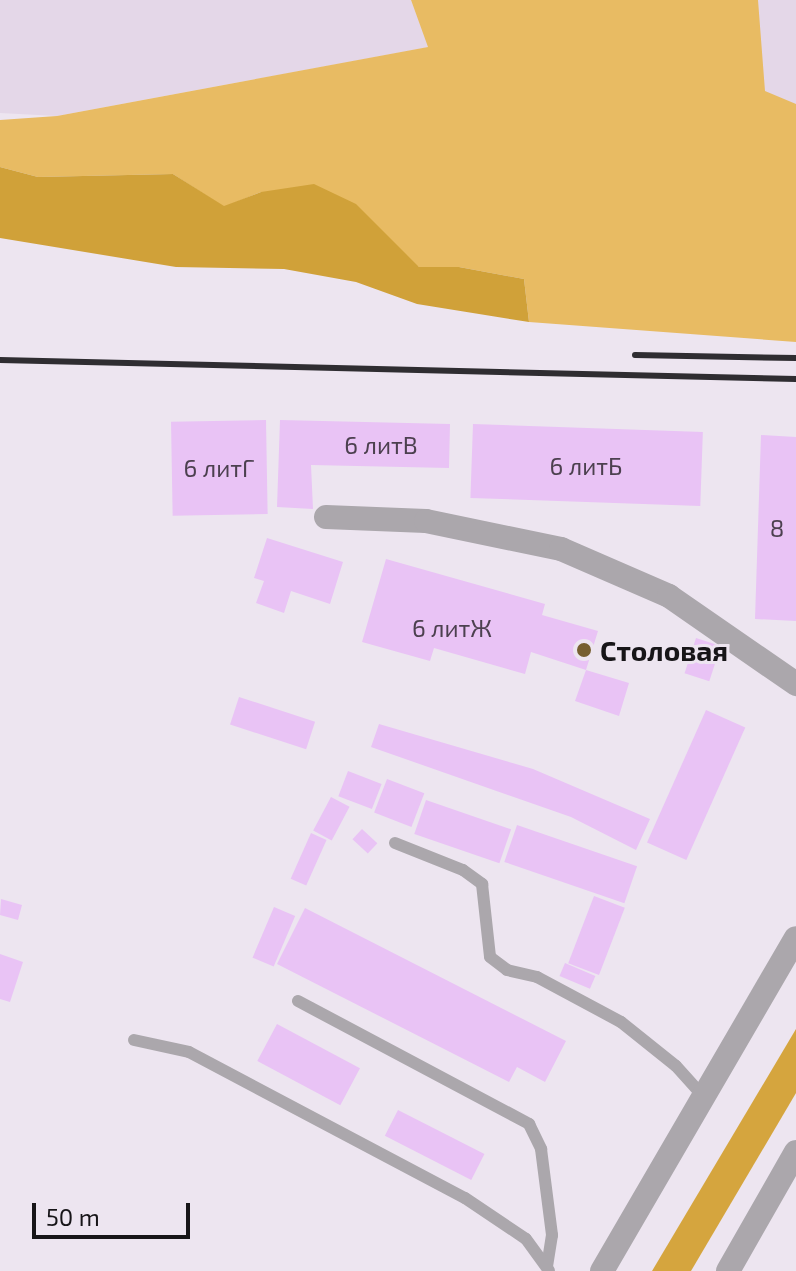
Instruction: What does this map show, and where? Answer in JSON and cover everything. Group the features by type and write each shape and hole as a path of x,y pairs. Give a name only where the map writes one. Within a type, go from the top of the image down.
{"street":[{"path":"326,517 426,521 561,549 669,596 796,684"},
{"path":"602,1271 701,1094 796,938"},
{"path":"728,1271 796,1152"}],"lane":[{"path":"395,843 463,870 482,884 490,957 621,1022 676,1066 701,1094"},
{"path":"298,1001 529,1124 541,1149 552,1235 548,1269"},
{"path":"134,1040 189,1052 349,1134 489,1214 526,1239 548,1269"}],"shaded area":[{"path":"0,0 411,0 429,47 57,116 0,113"},
{"path":"411,0 758,0 765,91 796,104 796,342 529,322 524,279 459,267 419,267 261,192 224,207 173,174 38,177 0,167 0,120 57,116 428,47"},
{"path":"667,0 796,0 796,170"},
{"path":"0,167 38,177 173,174 224,206 261,192 314,184 356,204 419,267 459,267 524,279 529,322 417,304 356,282 284,269 176,267 0,238"},
{"path":"796,1029 796,1093 691,1271 652,1271"}],"building":[{"path":"266,420 268,514 173,516 171,422"},
{"path":"280,420 450,424 449,468 311,465 313,509 277,507"},
{"path":"473,424 703,432 700,506 470,498"},
{"path":"761,435 796,437 796,621 755,619"},
{"path":"267,538 343,562 330,604 291,591 284,613 256,603 264,581 254,578"},
{"path":"386,559 545,604 542,615 598,631 586,670 531,652 525,674 434,648 430,661 362,642"},
{"path":"696,638 721,646 709,681 685,673"},
{"path":"586,670 629,683 619,716 575,701"},
{"path":"239,697 315,722 306,749 230,725"},
{"path":"706,710 745,727 686,860 647,842"},
{"path":"379,724 533,769 650,819 636,850 571,817 371,747"},
{"path":"348,771 382,784 372,809 338,796"},
{"path":"387,779 424,793 411,827 374,813"},
{"path":"331,797 350,807 332,840 313,831"},
{"path":"426,800 511,829 499,863 414,834"},
{"path":"517,825 637,866 624,903 504,862"},
{"path":"362,829 377,843 368,854 352,839"},
{"path":"311,833 327,840 306,886 291,879"},
{"path":"594,896 625,908 599,975 568,963"},
{"path":"1,899 22,905 18,920 0,915"},
{"path":"274,907 295,916 274,967 253,958"},
{"path":"305,908 566,1041 545,1082 517,1067 509,1082 277,964"},
{"path":"0,954 23,962 10,1002 0,999"},
{"path":"565,963 595,976 590,989 560,976"},
{"path":"277,1024 360,1068 340,1105 257,1061"},
{"path":"398,1110 484,1154 471,1180 385,1136"}],"railway":[{"path":"635,355 796,358"},
{"path":"0,360 796,379"}],"place":[{"name":"Столовая","path":"584,650"}]}
